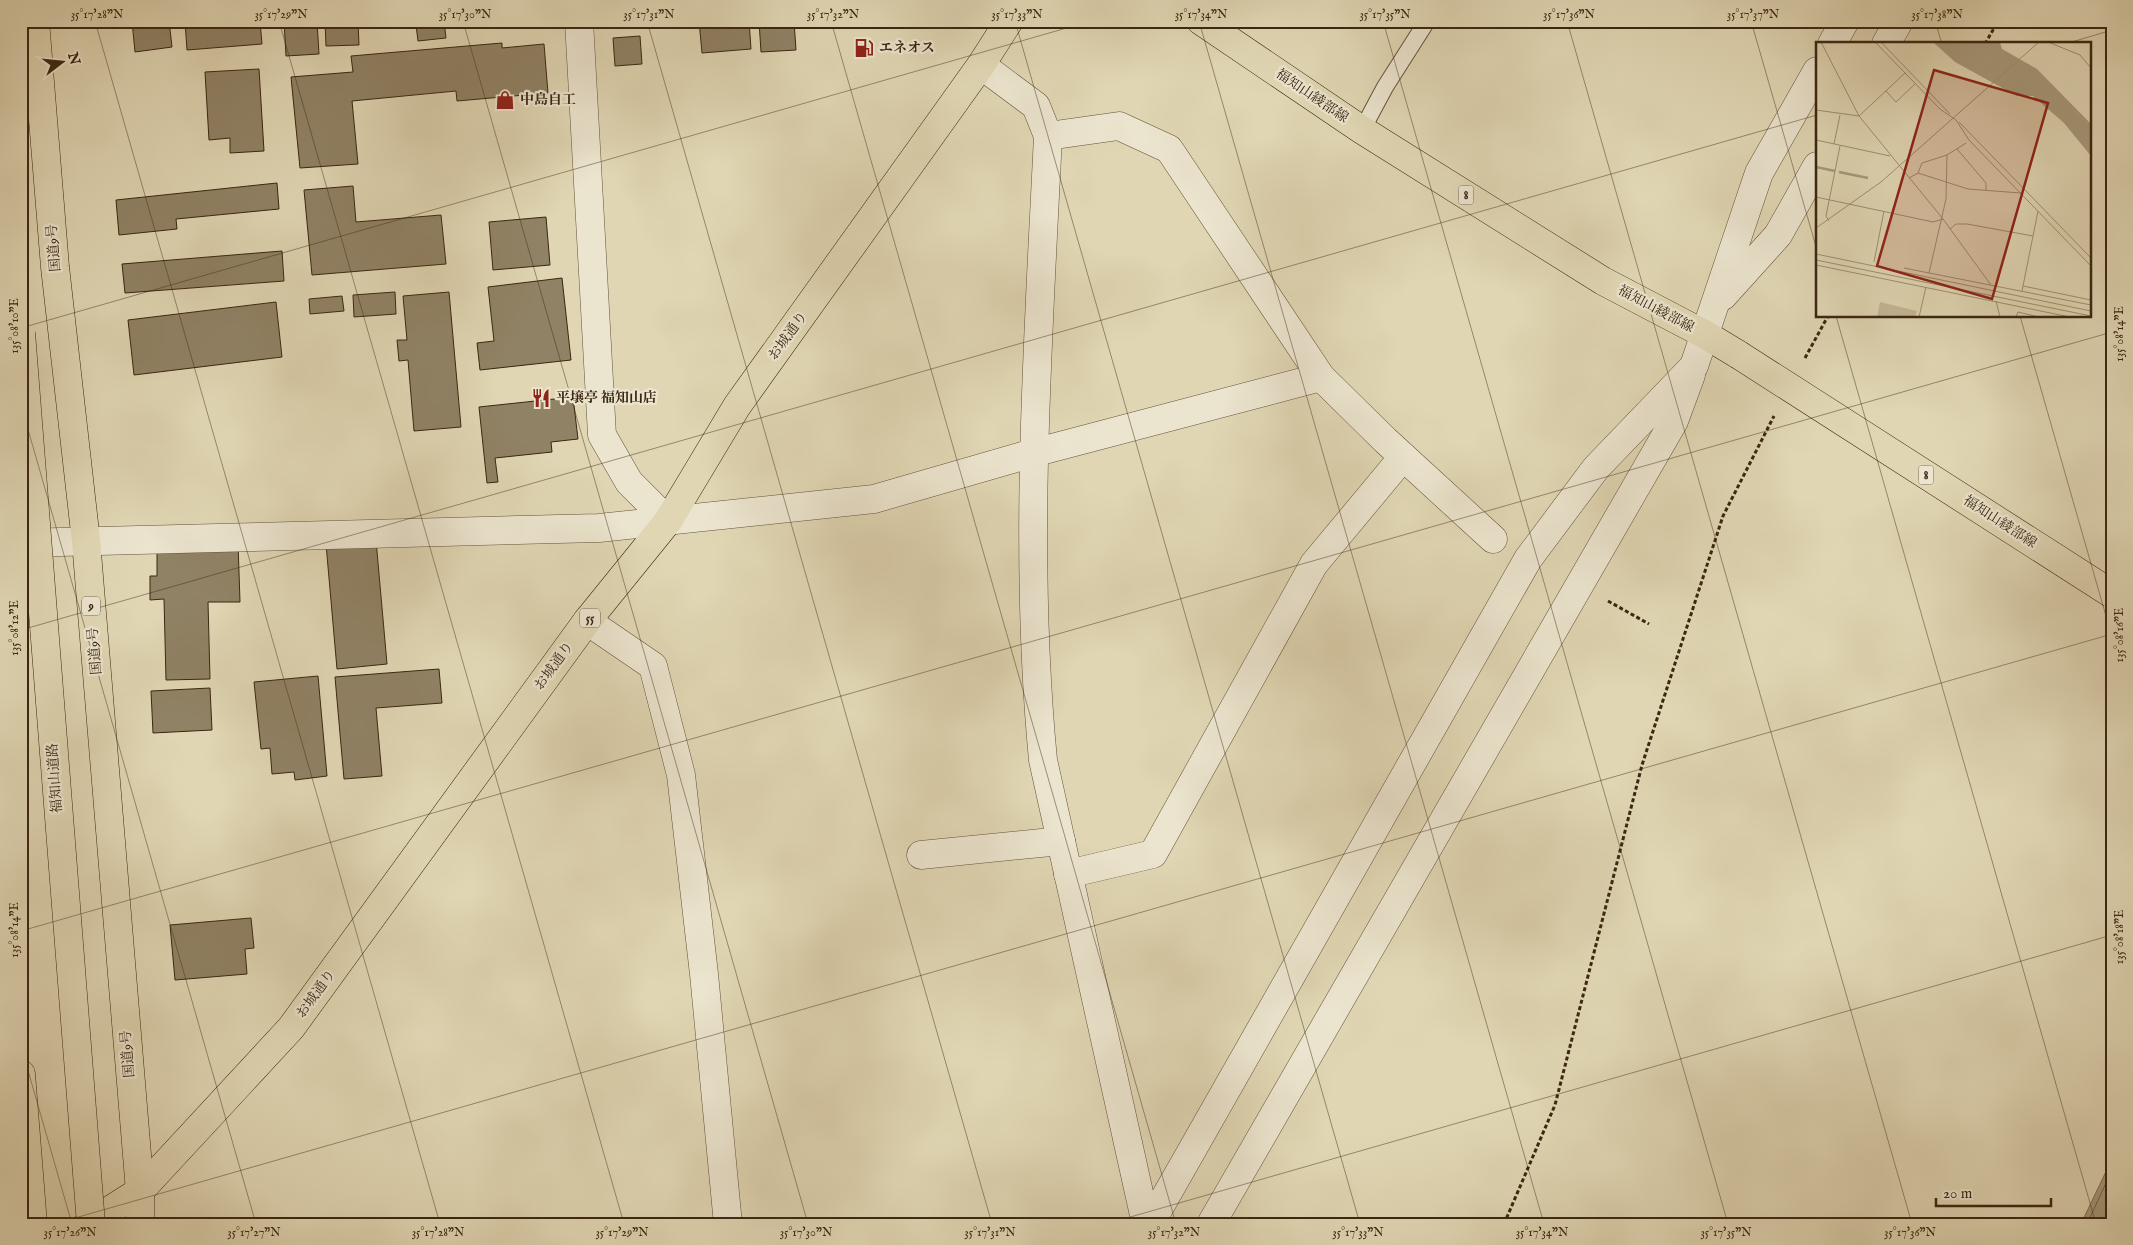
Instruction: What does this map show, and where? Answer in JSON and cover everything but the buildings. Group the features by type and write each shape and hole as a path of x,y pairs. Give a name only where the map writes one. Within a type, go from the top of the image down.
{"main road":[{"name":"国道9号","path":"35,21 55,267 86,541 140,1191"},
{"name":"お城通り","path":"89,1224 140,1191 291,1028 587,621 668,521 737,406 981,65 1009,21"},
{"name":"福知山綾部線","path":"1202,21 1362,130 1603,281 1706,335 1739,355 2112,594"},
{"name":"福知山道路","path":"21,333 89,1224"},
{"path":"21,1074 33,1224"},
{"name":"9","path":"140,1191 140,1224"}],"street":[{"path":"579,21 602,435 629,482 668,521"},
{"path":"1833,42 1845,21"},
{"path":"1887,42 1899,21"},
{"path":"981,65 1036,106 1048,136 1033,453 1036,688 1043,760 1146,1224"},
{"path":"1211,1224 1674,421 1706,335 1759,174 1816,73"},
{"path":"1048,136 1119,126 1168,150 1321,377 1403,457 1493,539"},
{"path":"1716,304 1778,235 1816,168"},
{"path":"1150,1224 1528,559 1596,468 1694,366"},
{"path":"21,543 599,528 874,499 1033,453 1321,377"},
{"path":"1068,874 1153,854 1314,564 1403,457"},
{"path":"587,621 653,666 682,775 704,974 728,1224"},
{"path":"920,855 1061,841"}],"lane":[{"path":"1362,130 1384,88 1427,21"}],"path":[{"path":"1986,42 1998,21"},
{"path":"1801,365 1827,318"},
{"path":"1504,1224 1554,1105 1642,765 1723,516 1778,410"}],"water":[{"path":"2112,1159 2112,1224 2081,1224"}],"place":[{"name":"エネオス","path":"864,48"},
{"name":"中島自工","path":"505,100"},
{"name":"平壌亭 福知山店","path":"541,398"}]}
